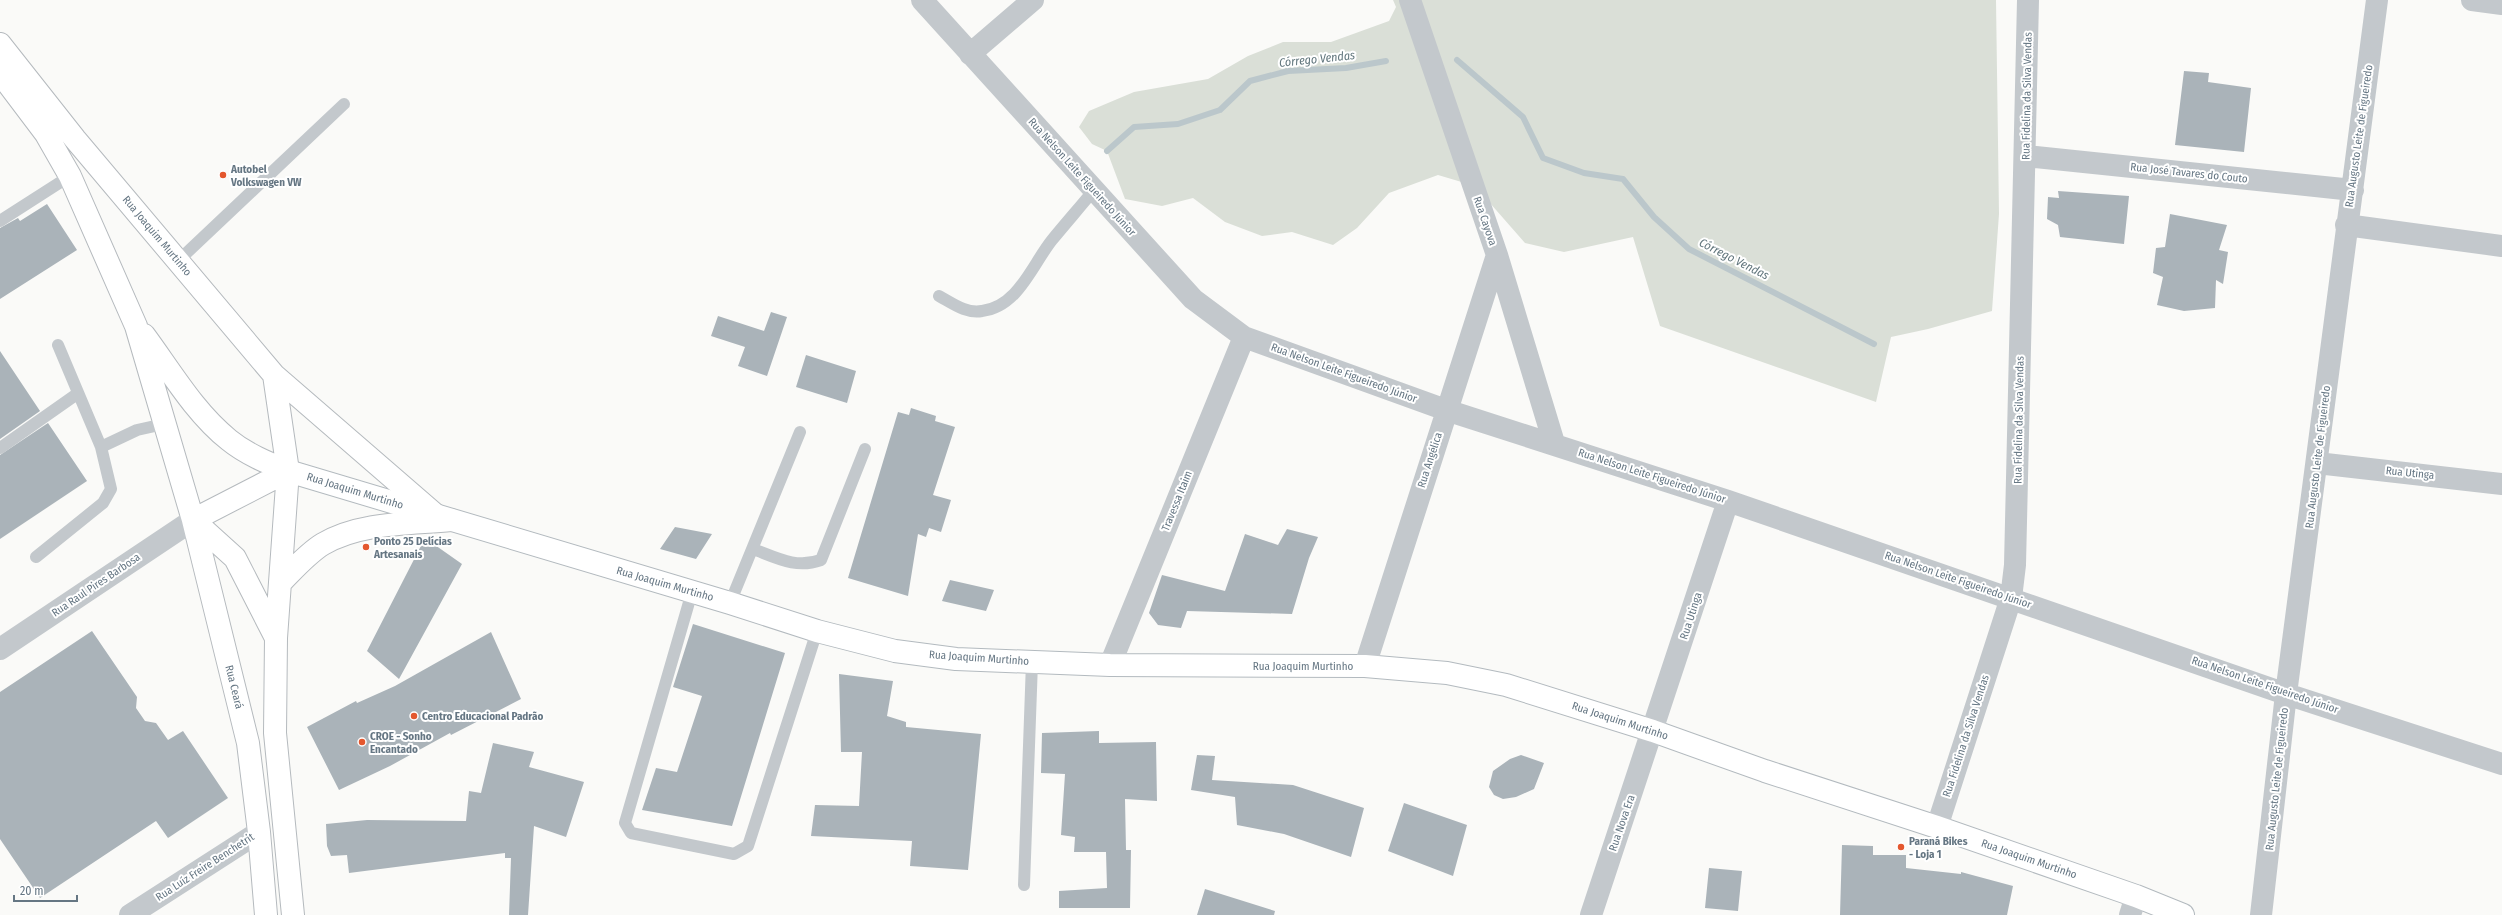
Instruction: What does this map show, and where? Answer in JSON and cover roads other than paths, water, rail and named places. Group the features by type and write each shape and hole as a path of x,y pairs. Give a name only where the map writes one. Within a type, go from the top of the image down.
{"main road":[{"name":"Rua Joaquim Murtinho","path":"0,44 75,139 274,375 444,519"},
{"path":"0,73 46,134 70,176 136,326 164,424"},
{"name":"Rua Joaquim Murtinho","path":"136,326 205,418 229,440 258,459 288,471 444,519 730,603 818,631 895,651 956,659 1110,665 1365,666 1447,673 1506,685 1653,731 1765,771 1937,827 2133,906 2183,915"},
{"path":"274,375 288,471 282,581 276,638 275,733 293,915"},
{"name":"Rua Ceará","path":"164,424 193,520 248,743 259,832 266,915"},
{"path":"276,638 235,558 193,520 288,471"},
{"path":"282,581 323,544 354,531 444,519"}],"street":[{"name":"Rua Nelson Leite Figueiredo Júnior","path":"922,0 1192,299 1244,337 1446,410 1554,443 1728,501 2286,694 2502,764"},
{"path":"970,54 1033,0"},
{"name":"Rua Cayova","path":"1410,0 1497,255 1554,443"},
{"name":"Rua Fidelina da Silva Vendas","path":"1937,827 2011,598 2016,557 2026,156 2028,0"},
{"name":"Rua Augusto Leite de Figueiredo","path":"2261,915 2286,694 2317,463 2346,225 2353,190 2377,0"},
{"path":"2472,0 2502,4"},
{"name":"Rua José Tavares do Couto","path":"2026,156 2353,190"},
{"path":"2346,225 2502,246"},
{"name":"Rua Angélica","path":"1365,666 1497,255"},
{"name":"Travessa Itaim","path":"1110,665 1244,337"},
{"name":"Rua Utinga","path":"2317,463 2502,484"},
{"name":"Rua Utinga","path":"1653,731 1728,501"},
{"name":"Rua Raul Pires Barbosa","path":"0,649 193,520"},
{"name":"Rua Nova Era","path":"1592,915 1653,731"},
{"name":"Rua Luíz Freire Benchetrit","path":"130,915 259,832"}],"lane":[{"path":"178,261 344,104"},
{"path":"0,220 70,176"},
{"path":"939,296 965,310 980,312 1005,303 1024,283 1052,240 1094,190"},
{"path":"36,557 103,503 111,489 101,447 77,394 58,345"},
{"path":"0,448 77,394"},
{"path":"101,447 137,430 164,424"},
{"path":"730,603 800,432"},
{"path":"753,549 793,565 808,565 821,560 865,449"},
{"path":"692,592 625,823 631,833 734,854 748,846 818,631"},
{"path":"1024,885 1032,662"}],"waterway":[{"name":"Córrego Vendas","path":"1457,60 1523,117 1543,158 1584,173 1623,179 1654,217 1689,249 1874,344"},
{"name":"Córrego Vendas","path":"1107,151 1134,127 1178,124 1220,110 1250,81 1288,71 1346,68 1386,61"}],"place":[{"name":"Autobel Volkswagen VW","path":"223,175"},
{"name":"Ponto 25 Delícias Artesanais","path":"366,547"},
{"name":"Centro Educacional Padrão","path":"414,716"},
{"name":"CROE - Sonho Encantado","path":"362,742"},
{"name":"Paraná Bikes - Loja 1","path":"1901,847"}]}
